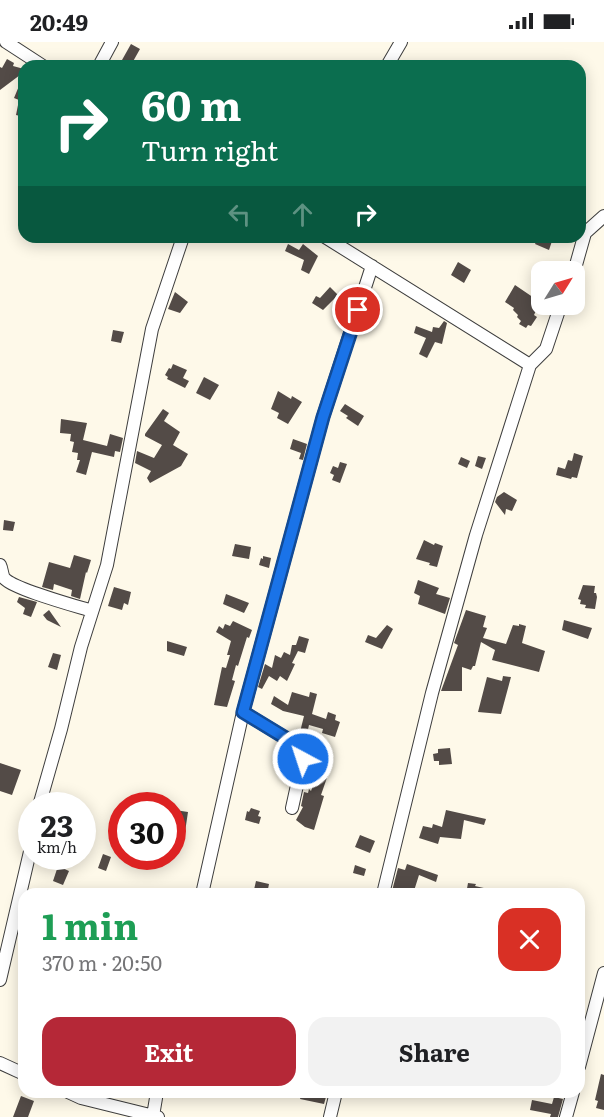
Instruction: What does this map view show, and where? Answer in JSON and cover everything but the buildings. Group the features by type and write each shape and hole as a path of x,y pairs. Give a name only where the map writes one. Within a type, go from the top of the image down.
{"street":[{"path":"6,42 34,60"},
{"path":"102,60 112,42"},
{"path":"390,60 401,42"},
{"path":"586,232 604,216"},
{"path":"43,792 109,554 152,329 181,243"},
{"path":"334,243 530,365"},
{"path":"577,261 582,243"},
{"path":"203,888 243,712 323,417 372,267"},
{"path":"384,888 432,693 476,536 530,365 546,349 557,315"},
{"path":"0,565 3,577 8,581 92,611"},
{"path":"243,712 302,748 303,759 292,808"},
{"path":"21,888 26,870"},
{"path":"0,980 18,903"},
{"path":"585,1044 604,972"},
{"path":"0,1063 18,1071"},
{"path":"81,1098 155,1116 156,1098"},
{"path":"330,1117 335,1098"},
{"path":"566,1117 571,1098"}],"route":[{"path":"303,759 302,748 243,712 323,417 358,310"}]}
